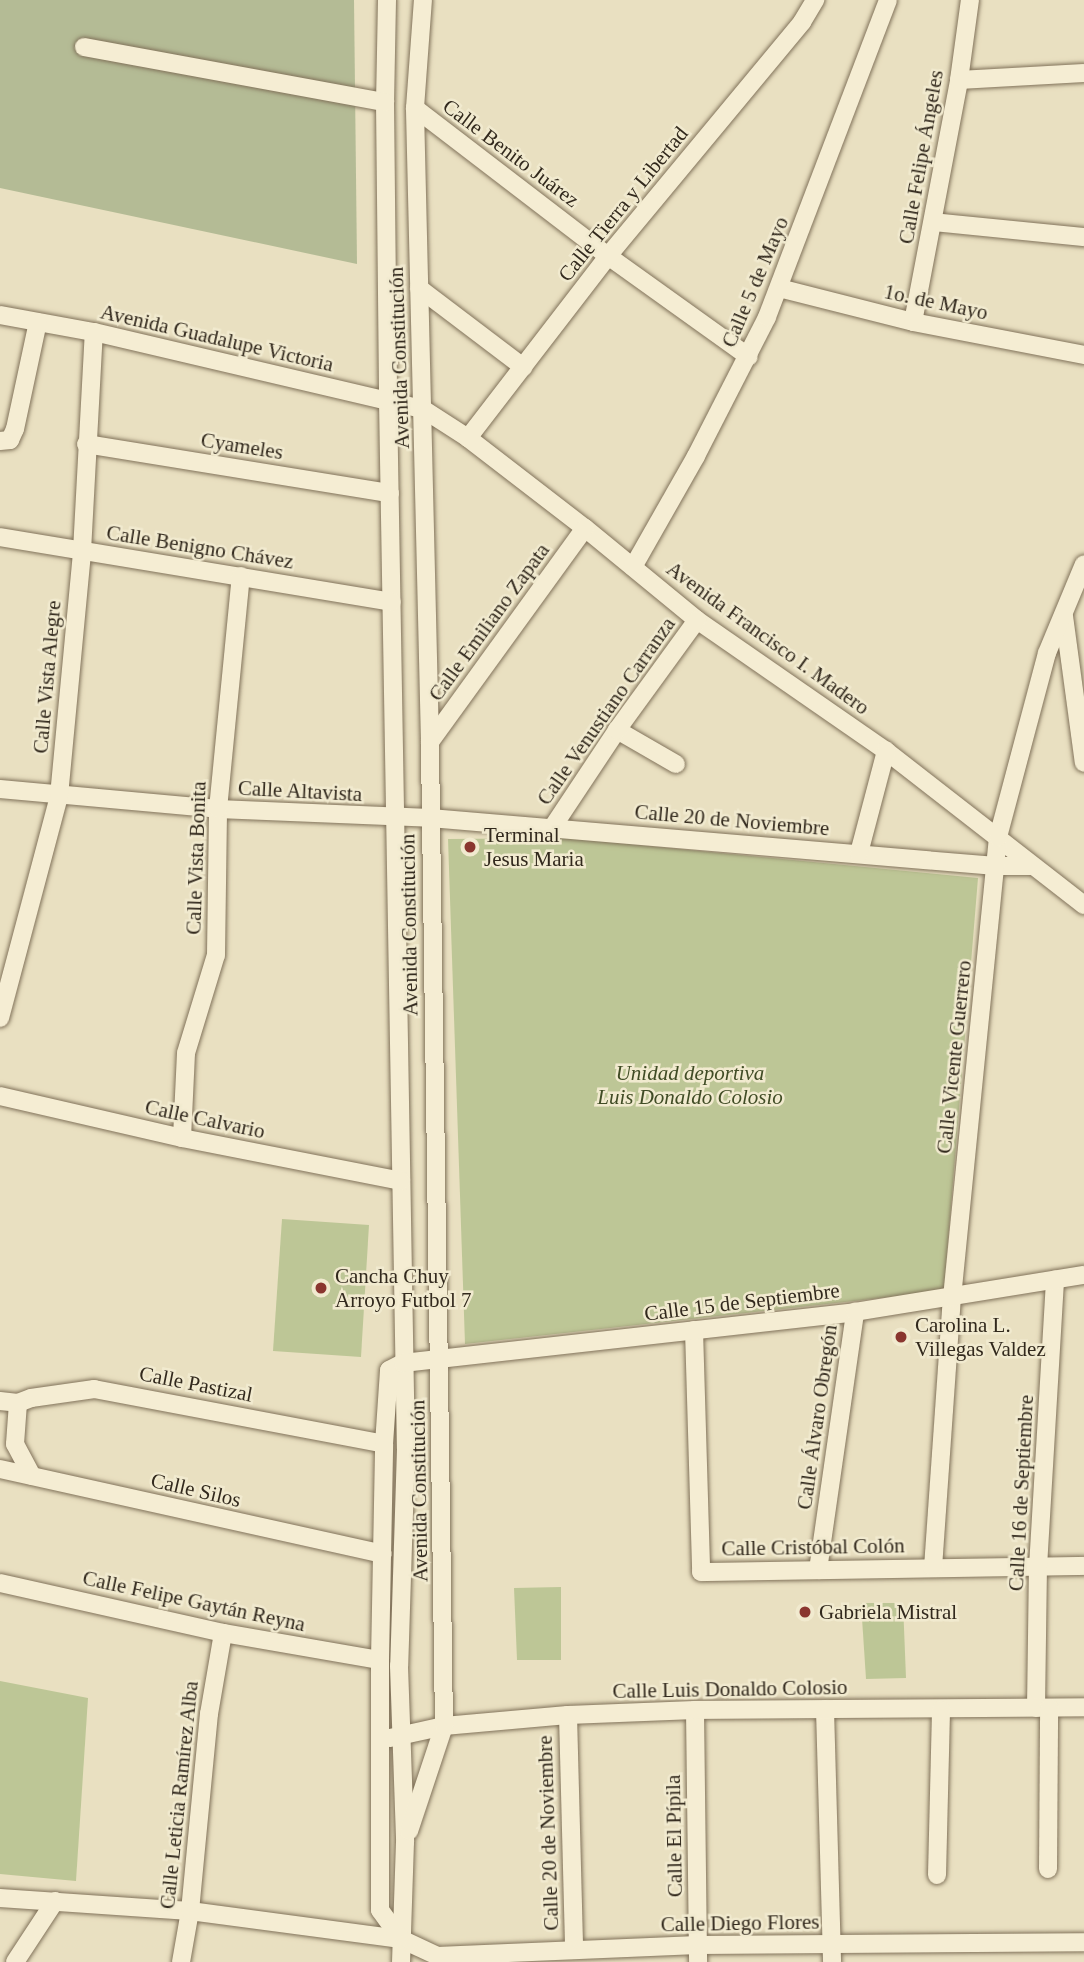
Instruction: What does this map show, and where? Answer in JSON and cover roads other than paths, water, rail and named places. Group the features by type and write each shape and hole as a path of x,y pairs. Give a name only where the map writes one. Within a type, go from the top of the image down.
{"street":[{"name":"Avenida Constitución","path":"387,0 385,102 388,400 406,1449 399,1735 405,1842 401,1962"},
{"name":"Avenida Constitución","path":"405,1842 444,1726 430,742 415,108 423,0"},
{"name":"Calle Tierra y Libertad","path":"468,438 608,256 802,22 815,0"},
{"name":"Calle 5 de Mayo","path":"633,567 749,357 779,288 888,0"},
{"name":"Calle Felipe Ángeles","path":"913,322 959,80 970,0"},
{"path":"84,47 385,102"},
{"path":"959,80 1084,73"},
{"name":"Calle Benito Juárez","path":"415,108 608,256 749,357"},
{"path":"933,222 1084,237"},
{"path":"419,288 523,367"},
{"name":"1o. de Mayo","path":"779,288 913,322 1084,355"},
{"name":"Avenida Guadalupe Victoria","path":"0,315 94,332 423,409"},
{"path":"0,442 10,440 15,429 38,322"},
{"name":"Calle Vista Alegre","path":"1,1011 59,796 82,551 94,332"},
{"name":"Avenida Francisco I. Madero","path":"423,409 468,438 585,528 697,620 886,751 1084,905"},
{"name":"Cyameles","path":"86,444 390,493"},
{"name":"Calle Emiliano Zapata","path":"430,742 585,528"},
{"name":"Calle Benigno Chávez","path":"0,537 392,602"},
{"name":"Calle Vicente Guerrero","path":"933,1568 953,1298 998,837 1047,653 1084,564"},
{"name":"Calle Vista Bonita","path":"182,1138 186,1053 216,955 218,809 241,576"},
{"path":"1063,616 1084,763"},
{"name":"Calle Venustiano Carranza","path":"552,828 617,730 697,620"},
{"path":"617,730 677,764"},
{"path":"859,853 886,751"},
{"name":"Calle Altavista","path":"0,789 218,809 396,819 430,818"},
{"name":"Calle 20 de Noviembre","path":"430,818 996,866 1031,866"},
{"name":"Calle Calvario","path":"0,1096 182,1138 401,1181"},
{"name":"Calle 15 de Septiembre","path":"403,1363 855,1312 1084,1275"},
{"name":"Calle 16 de Septiembre","path":"1048,1869 1038,1567 1055,1280"},
{"name":"Calle Álvaro Obregón","path":"818,1570 855,1312"},
{"name":"Calle Cristóbal Colón","path":"694,1330 701,1572 1084,1566"},
{"path":"401,1939 380,1910 380,1660 384,1444 389,1370 403,1363"},
{"name":"Calle Pastizal","path":"0,1401 18,1403 31,1398 94,1389 384,1444"},
{"path":"18,1403 15,1444 32,1476"},
{"name":"Calle Silos","path":"0,1469 383,1554"},
{"name":"Calle Felipe Gaytán Reyna","path":"0,1583 223,1633 380,1660"},
{"name":"Calle Leticia Ramírez Alba","path":"181,1962 190,1911 209,1714 223,1633"},
{"name":"Calle Luis Donaldo Colosio","path":"380,1741 444,1726 568,1716 695,1710 1084,1707"},
{"path":"825,1709 832,1953"},
{"name":"Calle El Pípila","path":"695,1710 698,1954"},
{"path":"937,1875 941,1710"},
{"name":"Calle 20 de Noviembre","path":"568,1716 574,1950"},
{"path":"0,1898 190,1911 401,1939"},
{"path":"15,1962 55,1901"},
{"name":"Calle Diego Flores","path":"401,1939 437,1959 574,1950 698,1954 832,1953 1084,1942"}],"place":[{"name":"Terminal Jesus Maria","path":"470,847"},
{"name":"Cancha Chuy Arroyo Futbol 7","path":"321,1288"},
{"name":"Carolina L. Villegas Valdez","path":"901,1337"},
{"name":"Gabriela Mistral","path":"805,1612"}],"park label":[{"name":"Unidad deportiva Luis Donaldo Colosio","path":"690,1085"}]}
